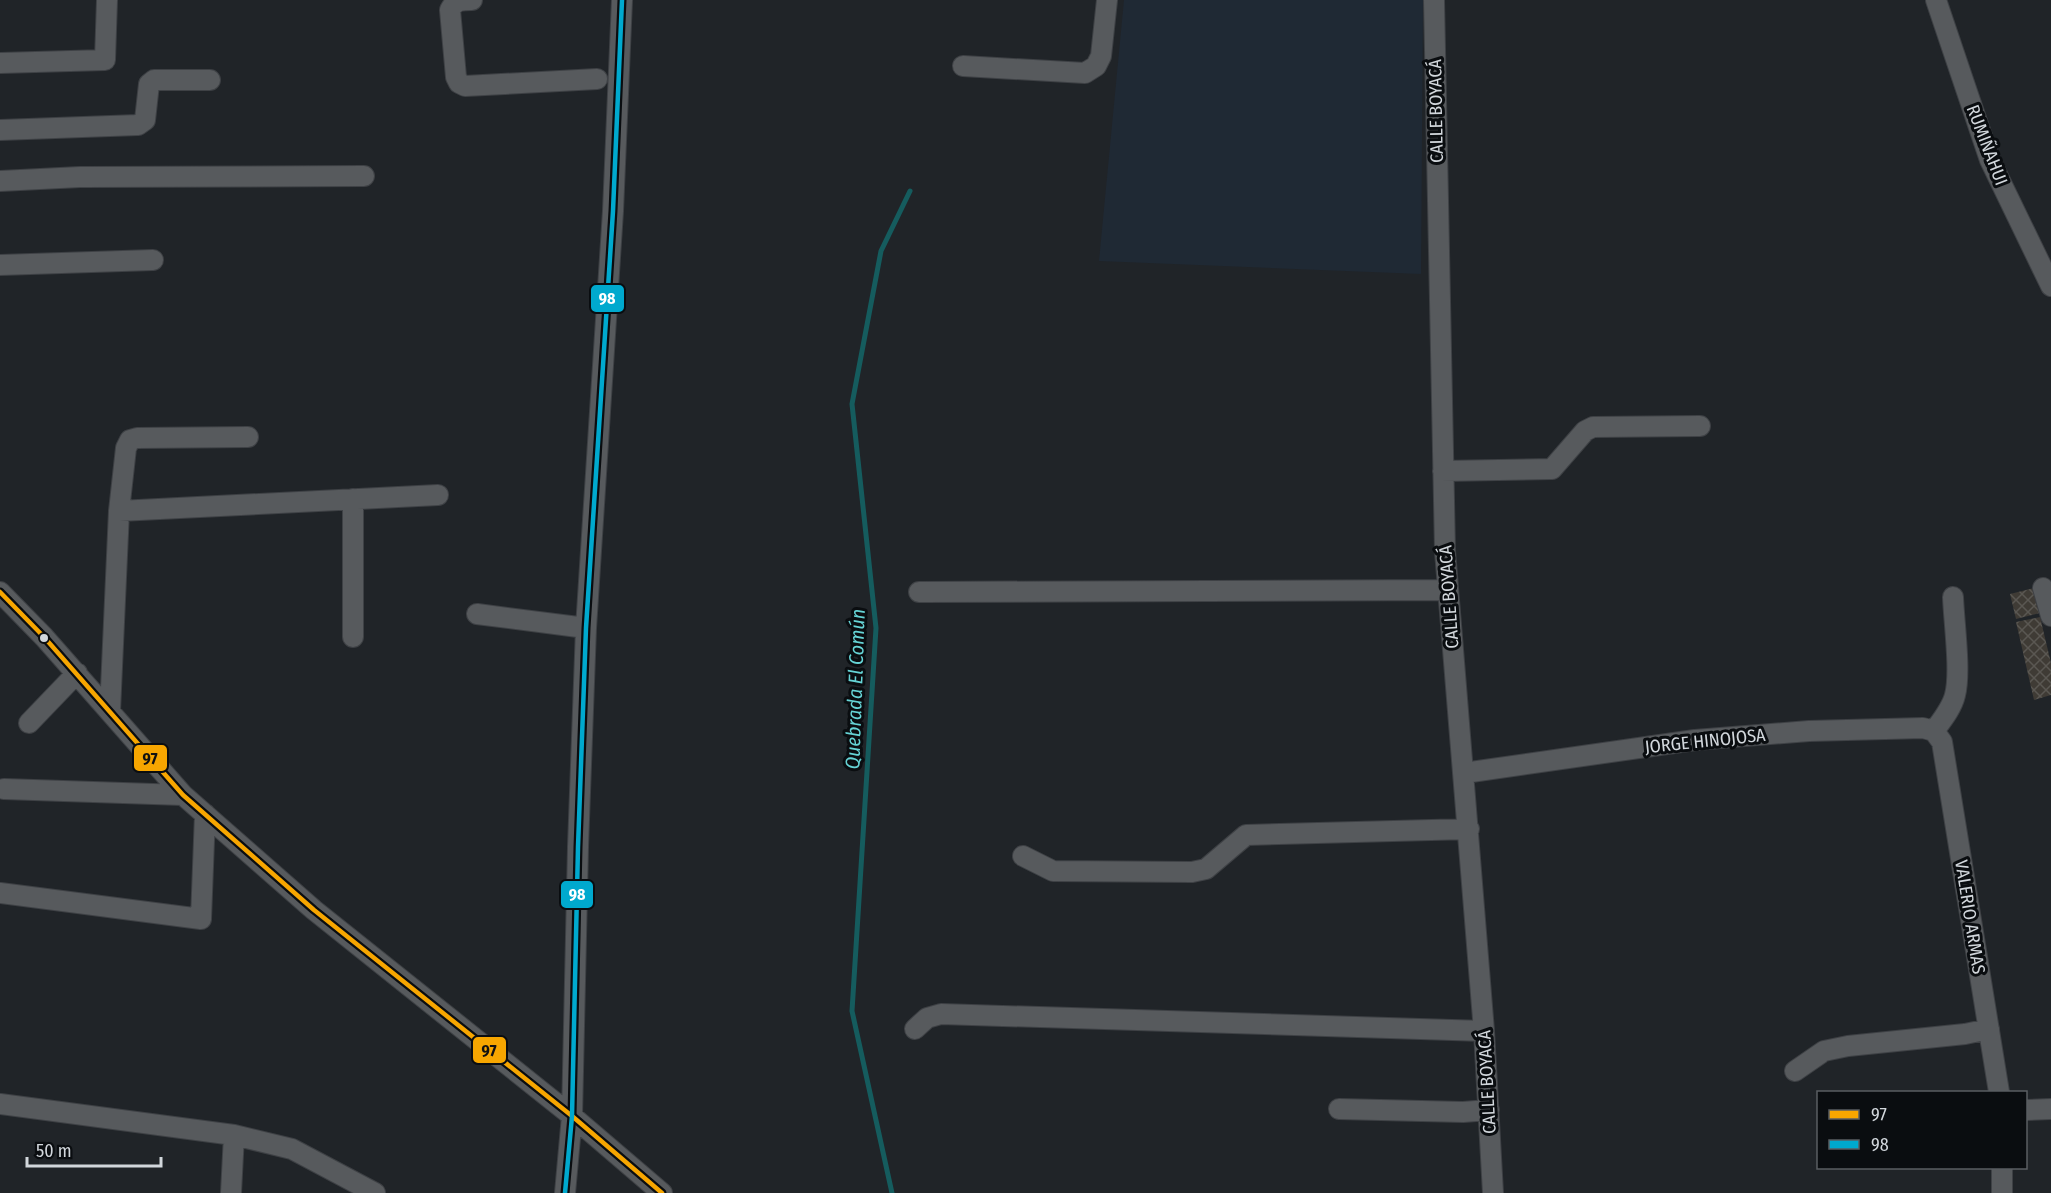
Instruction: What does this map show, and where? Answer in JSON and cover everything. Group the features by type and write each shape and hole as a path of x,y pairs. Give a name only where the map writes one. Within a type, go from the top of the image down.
{"street":[{"path":"0,63 105,60 107,0"},
{"path":"472,0 458,0 450,10 456,77 459,83 465,86 597,79"},
{"path":"565,1193 572,1116 586,628 614,211 622,0"},
{"path":"963,66 1085,73 1096,66 1101,56 1107,0"},
{"name":"CALLE BOYACÁ","path":"1434,0 1447,590 1469,829 1493,1193"},
{"name":"RUMIÑAHUI","path":"1936,0 1990,160 2051,286"},
{"path":"0,130 138,125 145,120 149,84 154,80 210,80"},
{"path":"0,182 80,177 364,176"},
{"path":"0,265 153,260"},
{"path":"1443,471 1552,469 1585,431 1593,427 1700,426"},
{"path":"110,711 119,511 126,448 130,440 137,438 248,437"},
{"path":"119,511 438,495"},
{"path":"353,499 353,637"},
{"path":"2043,588 2051,616"},
{"path":"919,592 1447,590"},
{"path":"1938,736 1955,695 1953,597"},
{"path":"3,601 77,673 183,795 314,910 572,1116 662,1193"},
{"path":"477,614 586,628"},
{"path":"29,723 77,673"},
{"name":"JORGE HINOJOSA","path":"1464,773 1695,740 1809,731 1923,728 1938,736"},
{"name":"VALERIO ARMAS","path":"1938,736 1999,1091"},
{"path":"4,789 183,795"},
{"path":"0,893 201,919 205,814"},
{"path":"1023,856 1053,871 1192,872 1206,869 1246,835 1469,829"},
{"path":"915,1029 927,1018 940,1014 1484,1031"},
{"path":"1795,1071 1824,1051 1989,1029"},
{"path":"0,1104 234,1135 292,1149 375,1193"},
{"path":"1339,1109 1462,1112 1489,1110"},
{"path":"2027,1110 2051,1109"},
{"path":"231,1193 234,1135"},
{"path":"2002,1169 2002,1193"}],"shaded area":[{"path":"1124,0 1423,0 1421,274 1099,261"}],"building":[{"path":"2034,588 2040,613 2016,619 2010,594"},
{"path":"2040,617 2051,663 2051,695 2034,700 2016,622"}],"waterway":[{"name":"Quebrada El Común","path":"892,1193 852,1011 876,628 852,404 881,251 910,191"}],"transit line":[{"name":"98","path":"565,1193 572,1116 586,628 613,211 622,0"},
{"name":"97","path":"0,592 44,637 183,795 314,910 572,1116 662,1193"}]}
